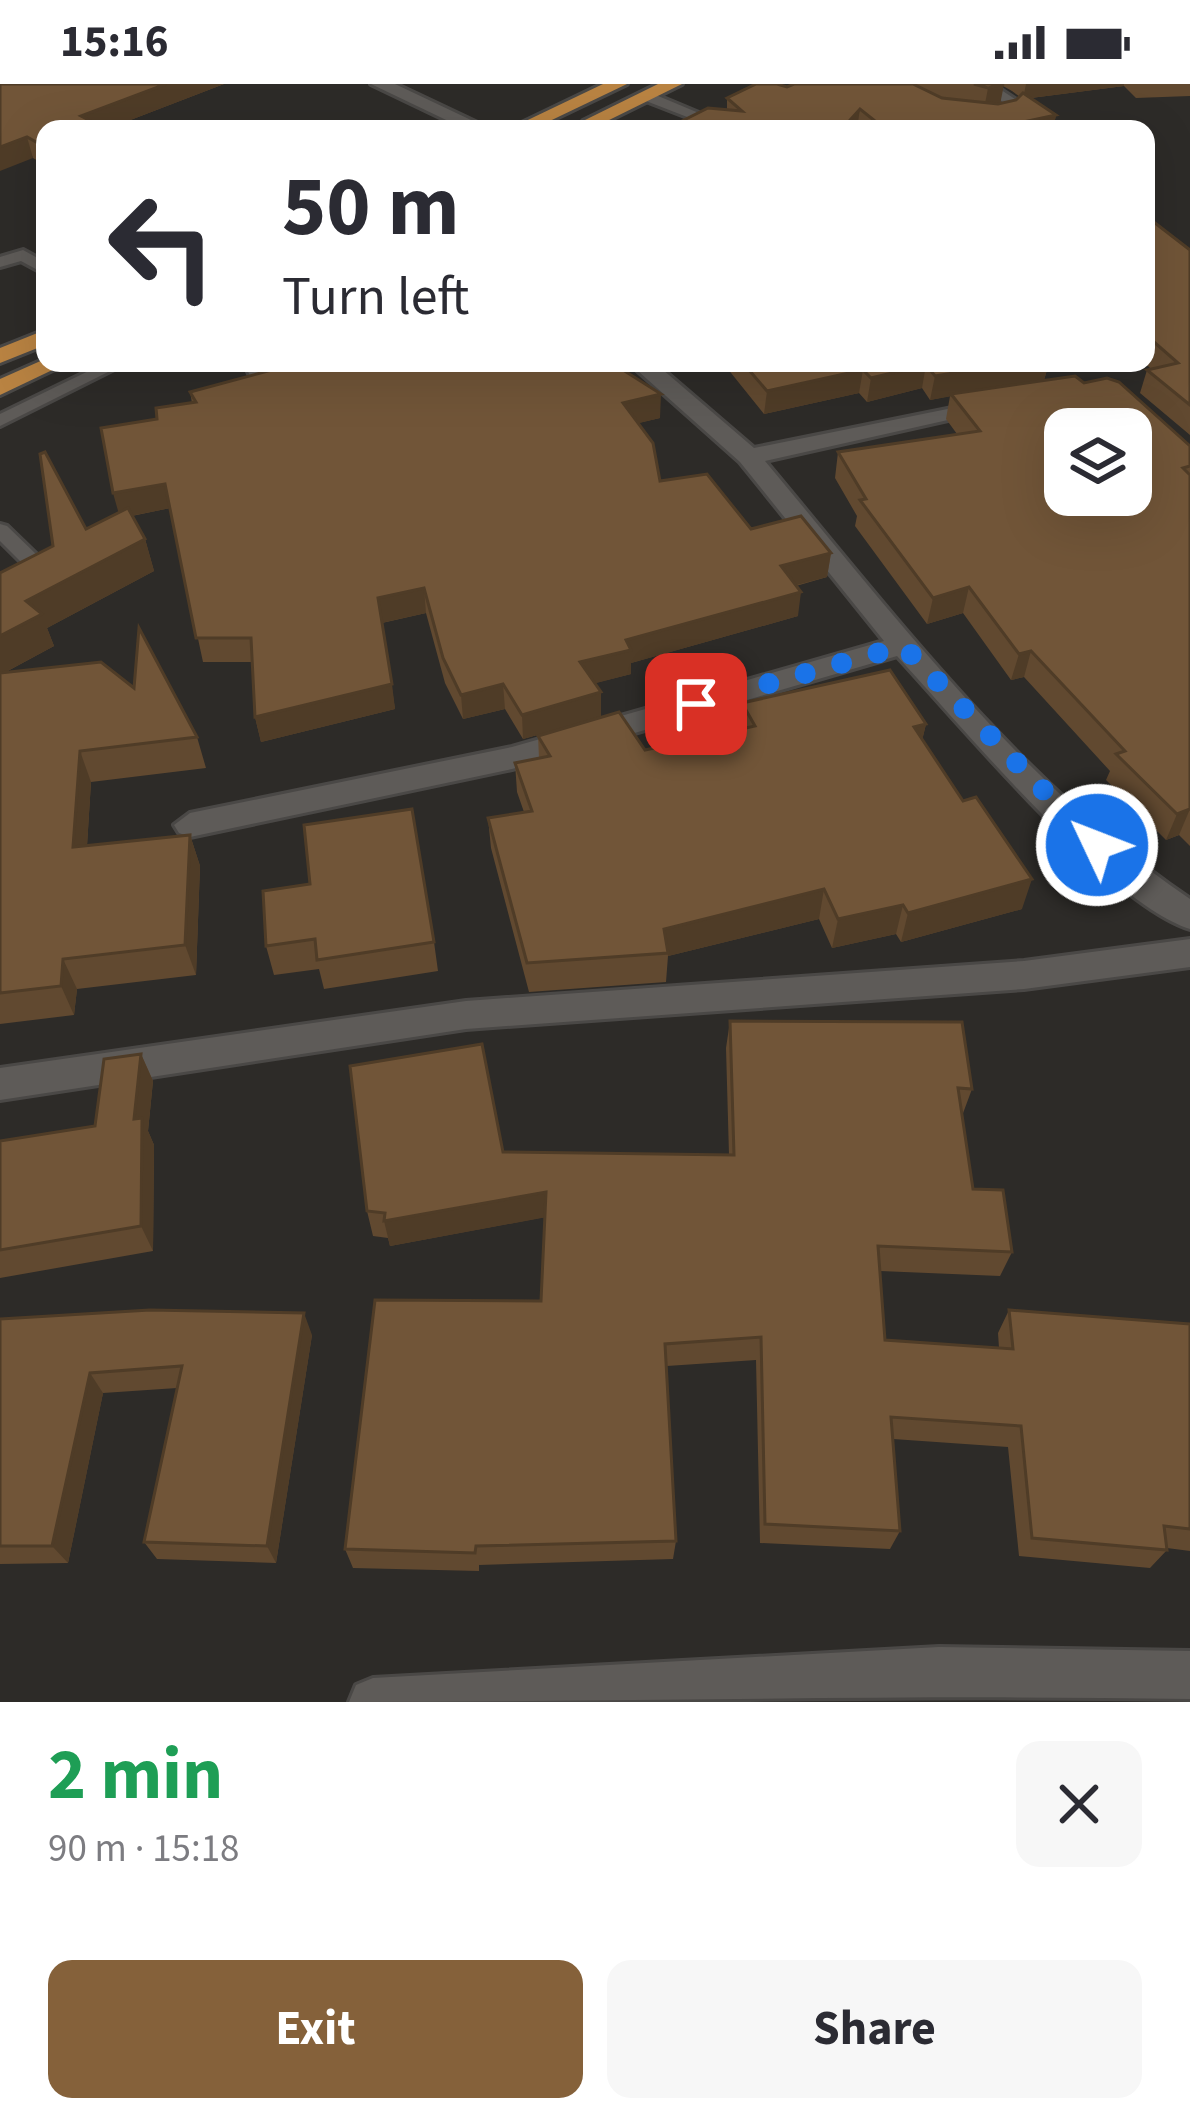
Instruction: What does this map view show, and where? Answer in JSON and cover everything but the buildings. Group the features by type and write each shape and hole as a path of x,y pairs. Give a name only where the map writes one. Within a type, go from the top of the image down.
{"highway":[{"path":"538,120 618,84"},
{"path":"594,120 674,84"},
{"path":"0,356 36,341"},
{"path":"0,388 36,372"}],"street":[{"path":"380,84 461,120"},
{"path":"651,372 748,457 903,646 1037,789 1135,878 1190,916"},
{"path":"748,457 1014,399"},
{"path":"190,825 512,758 903,646"},
{"path":"0,1084 466,1015 1024,975 1190,953"},
{"path":"373,1702 941,1687 1190,1675"}],"lane":[{"path":"974,120 1006,114 1014,103 983,84"},
{"path":"646,96 707,120"},
{"path":"0,262 23,255 36,263"},
{"path":"0,421 100,372"},
{"path":"0,530 31,560 32,571 24,582 0,593"}],"route":[{"path":"696,704 903,646 1037,789 1097,845"}]}
